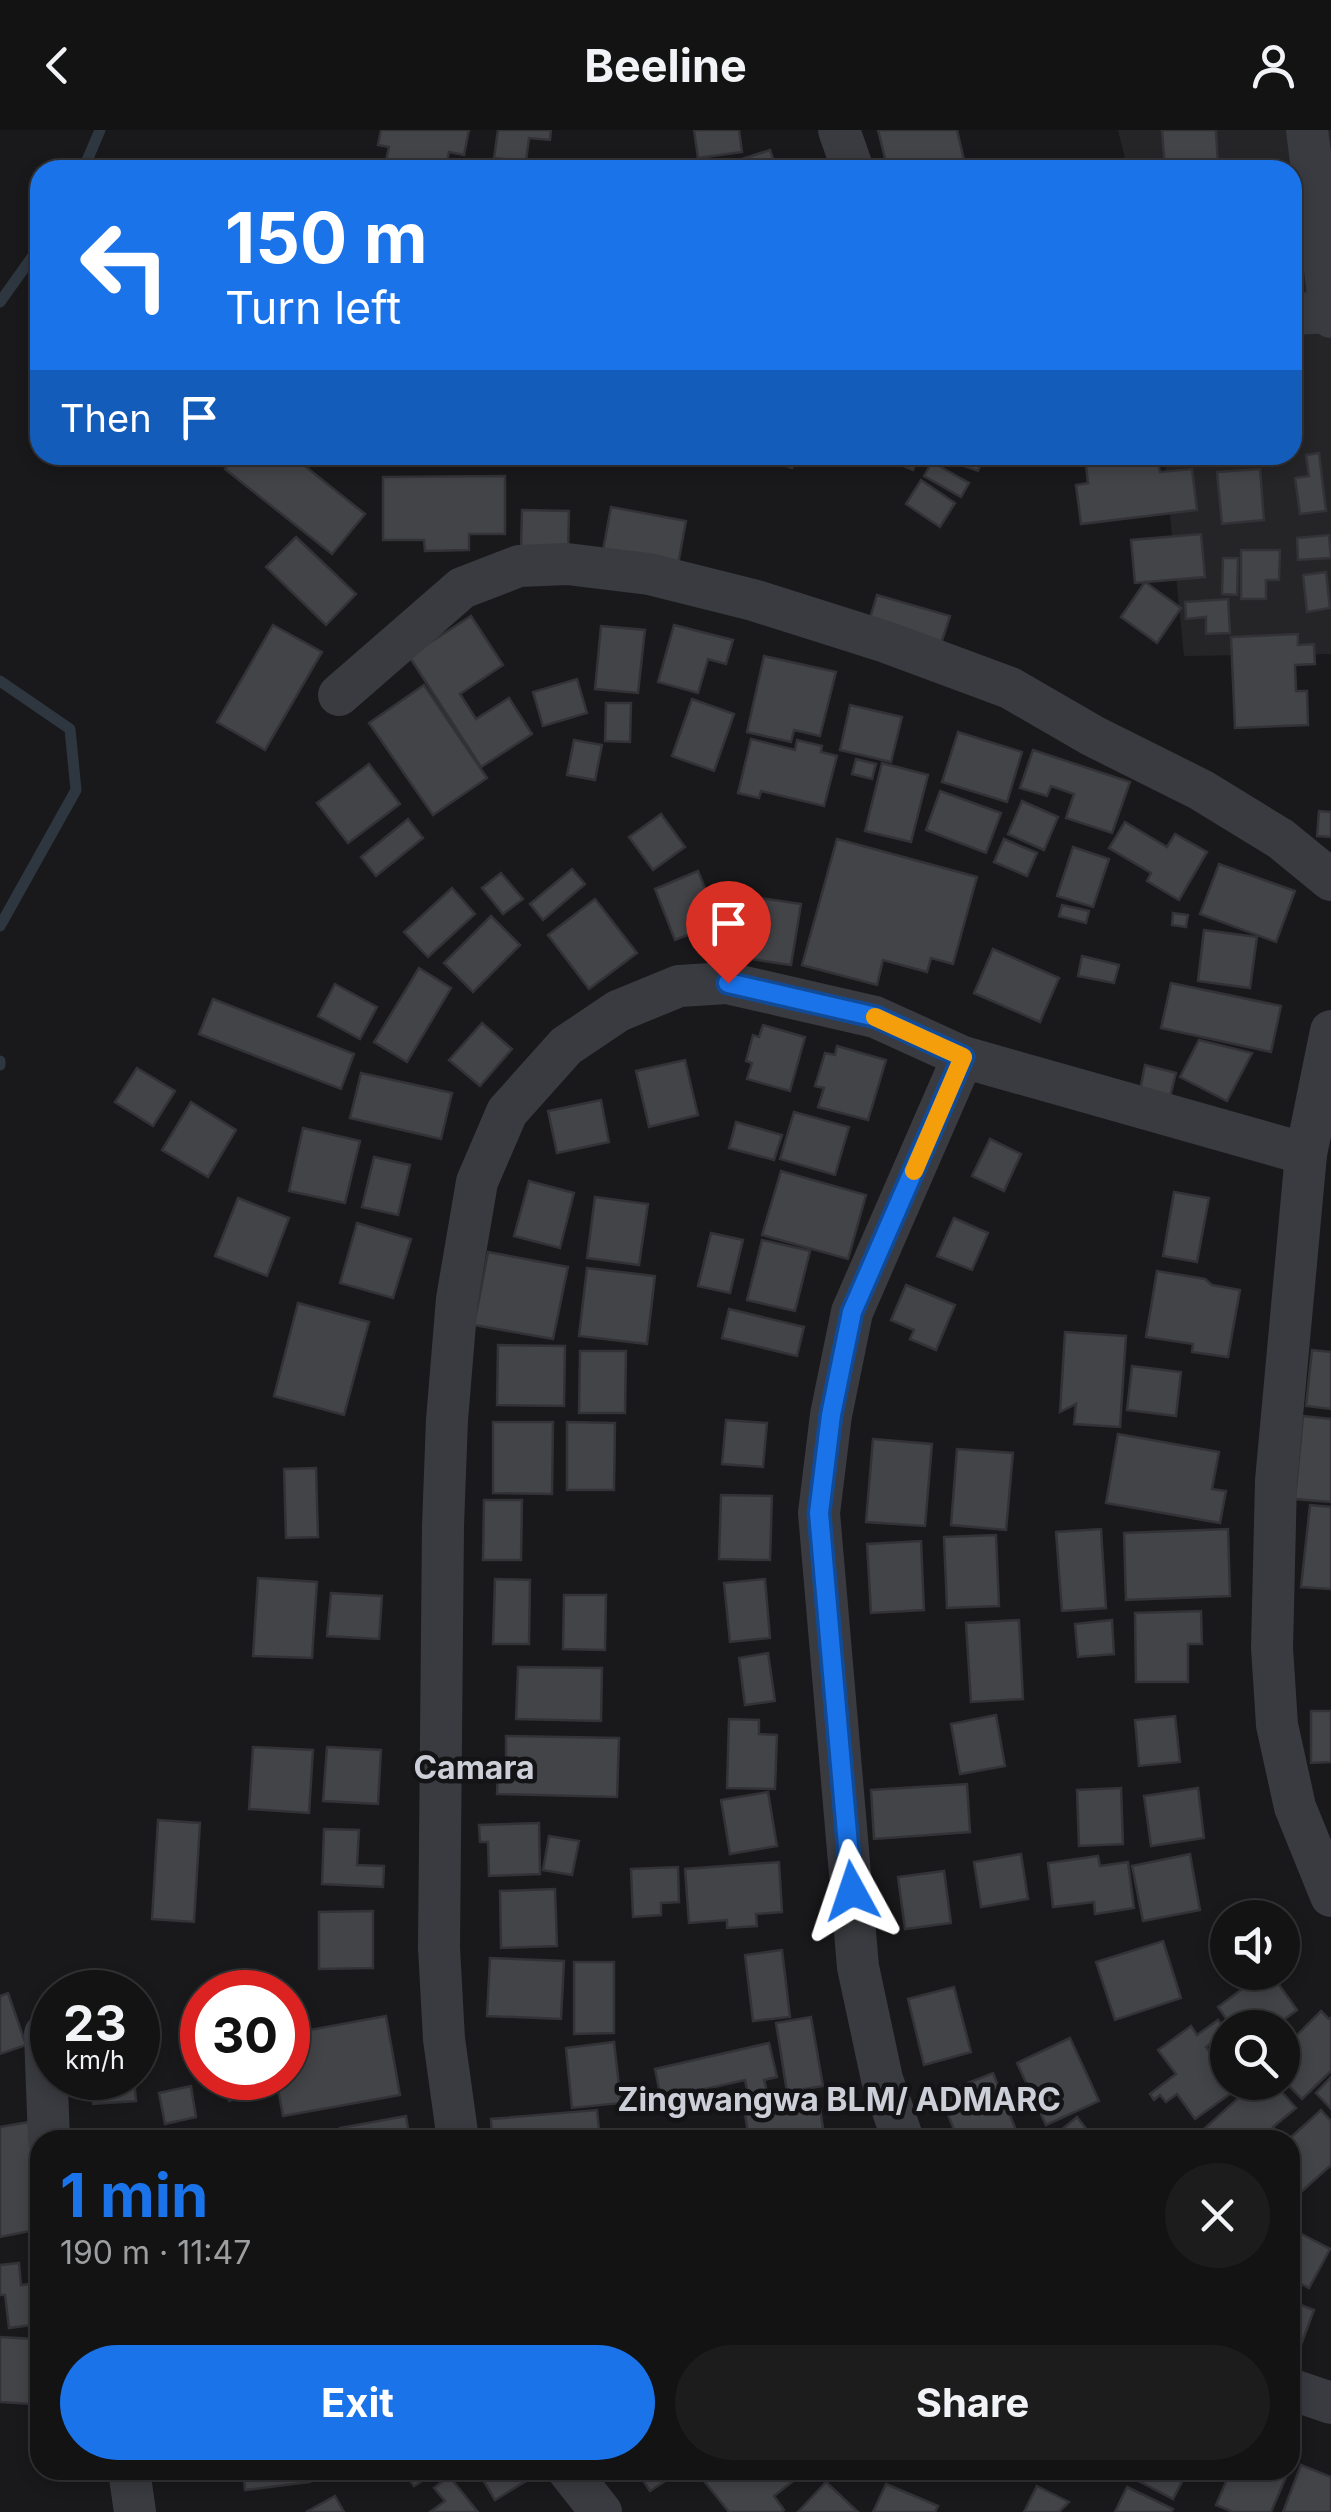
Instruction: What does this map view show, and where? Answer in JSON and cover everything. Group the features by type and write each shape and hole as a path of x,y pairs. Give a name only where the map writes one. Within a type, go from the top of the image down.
{"street":[{"path":"839,130 850,160"},
{"path":"1302,314 1331,314 1308,130"},
{"path":"339,696 462,588 518,566 568,564 649,574 753,600 886,642 1010,688 1093,736 1201,790 1281,840 1331,880"},
{"path":"457,2130 444,2039 440,1948 442,1526 447,1420 456,1299 476,1182 507,1112 566,1046 618,1012 679,986 728,983 876,1017 963,1057 1306,1154"},
{"path":"1331,1031 1306,1154 1276,1481 1272,1648 1277,1725 1296,1807 1331,1896"},
{"path":"900,2130 882,2079 858,1967 819,1513 831,1415 852,1312 963,1057"},
{"path":"47,2100 49,2130"},
{"path":"1300,2392 1331,2404"},
{"path":"130,2480 135,2512"}],"shaded area":[{"path":"1118,130 1331,130 1331,654 1184,656 1165,465 1302,465 1302,160 1126,160"}],"building":[{"path":"381,130 469,130 464,155 449,152 447,160 386,160 389,147 378,145"},
{"path":"498,130 551,130 550,140 529,138 526,160 494,158"},
{"path":"694,130 739,130 742,152 698,158"},
{"path":"878,130 957,130 964,160 886,160"},
{"path":"1162,130 1216,130 1218,160 1164,160"},
{"path":"770,150 774,160 739,160"},
{"path":"1319,453 1326,511 1300,514 1295,478 1309,476 1306,455"},
{"path":"228,465 304,465 365,514 332,554 225,469"},
{"path":"930,465 937,465 969,483 961,497 924,476"},
{"path":"1086,465 1159,465 1160,472 1192,469 1197,510 1081,524 1076,485 1088,483"},
{"path":"1260,469 1264,520 1222,524 1217,472"},
{"path":"505,476 505,534 469,534 469,550 425,551 424,540 383,540 383,477"},
{"path":"921,480 955,503 940,527 906,504"},
{"path":"611,507 686,521 677,570 602,556"},
{"path":"522,510 569,511 568,551 521,549"},
{"path":"1201,534 1205,577 1135,583 1131,540"},
{"path":"1329,535 1331,558 1298,560 1297,538"},
{"path":"296,537 356,594 326,625 266,567"},
{"path":"1241,550 1280,550 1279,580 1266,580 1266,599 1241,599"},
{"path":"1223,558 1238,558 1237,595 1222,594"},
{"path":"1326,572 1330,608 1307,612 1303,575"},
{"path":"1145,582 1181,608 1157,643 1121,617"},
{"path":"877,595 950,616 940,647 868,625"},
{"path":"1228,599 1230,633 1206,634 1206,617 1186,619 1185,602"},
{"path":"471,616 503,665 460,694 476,719 509,698 532,734 481,767 409,656"},
{"path":"273,625 322,652 265,750 217,722"},
{"path":"674,625 733,640 726,664 708,659 698,693 658,682"},
{"path":"601,626 645,630 638,693 595,689"},
{"path":"1298,634 1298,645 1314,644 1315,664 1295,665 1296,691 1307,691 1308,725 1235,728 1231,637"},
{"path":"764,656 836,672 820,736 794,730 791,742 747,732"},
{"path":"577,679 587,713 543,726 533,692"},
{"path":"424,685 487,778 433,815 369,723"},
{"path":"692,699 734,714 714,771 672,756"},
{"path":"606,703 631,703 630,742 605,741"},
{"path":"850,705 902,717 891,762 840,750"},
{"path":"958,732 1022,752 1007,802 942,782"},
{"path":"751,739 795,750 797,740 822,746 821,752 837,756 824,806 761,791 759,798 738,793"},
{"path":"574,740 602,745 595,780 567,775"},
{"path":"1033,750 1130,782 1112,833 1066,818 1074,794 1051,786 1047,796 1020,788"},
{"path":"856,759 876,764 872,779 852,774"},
{"path":"882,763 928,775 911,842 865,831"},
{"path":"369,764 400,804 348,843 317,803"},
{"path":"940,791 1001,813 986,853 926,830"},
{"path":"1022,801 1058,817 1044,850 1008,834"},
{"path":"1319,811 1331,812 1331,837 1317,836"},
{"path":"661,814 685,847 653,870 629,837"},
{"path":"408,819 423,838 376,876 361,857"},
{"path":"1125,822 1167,847 1175,834 1207,852 1179,900 1147,881 1151,873 1109,848"},
{"path":"837,839 977,877 953,964 931,958 927,972 883,960 877,985 802,965"},
{"path":"1004,839 1037,853 1027,876 994,862"},
{"path":"1073,847 1109,859 1093,907 1057,896"},
{"path":"1219,864 1295,891 1276,942 1200,914"},
{"path":"572,869 585,884 543,920 530,904"},
{"path":"698,871 719,923 675,940 655,889"},
{"path":"501,873 523,899 503,914 482,888"},
{"path":"452,888 475,914 428,957 404,932"},
{"path":"761,898 801,904 791,965 751,959"},
{"path":"595,899 637,953 589,989 548,935"},
{"path":"1062,905 1089,911 1086,923 1059,916"},
{"path":"1173,913 1188,915 1186,927 1172,925"},
{"path":"491,916 520,945 473,992 444,963"},
{"path":"1204,930 1257,937 1250,988 1198,981"},
{"path":"993,949 1059,978 1040,1022 974,993"},
{"path":"1082,956 1119,965 1114,983 1078,976"},
{"path":"419,968 451,988 407,1062 374,1042"},
{"path":"1171,983 1281,1006 1271,1052 1161,1028"},
{"path":"335,984 377,1007 360,1039 318,1016"},
{"path":"213,999 354,1054 341,1089 199,1034"},
{"path":"482,1023 512,1049 480,1086 449,1060"},
{"path":"763,1025 805,1037 790,1091 747,1079 752,1063 746,1061 753,1035 759,1037"},
{"path":"1199,1040 1252,1053 1227,1101 1180,1077"},
{"path":"837,1046 886,1060 868,1120 818,1107 824,1088 815,1086 825,1053 835,1055"},
{"path":"685,1060 698,1115 649,1127 636,1071"},
{"path":"1145,1065 1176,1073 1170,1097 1140,1090"},
{"path":"137,1068 175,1091 153,1126 115,1102"},
{"path":"361,1073 452,1093 441,1139 350,1118"},
{"path":"601,1100 609,1142 557,1153 548,1111"},
{"path":"191,1102 236,1130 208,1177 162,1150"},
{"path":"794,1112 849,1127 835,1175 780,1159"},
{"path":"736,1122 782,1135 774,1160 729,1148"},
{"path":"303,1128 360,1141 345,1203 289,1191"},
{"path":"990,1139 1021,1154 1004,1191 972,1176"},
{"path":"374,1157 410,1165 398,1215 362,1207"},
{"path":"781,1171 866,1195 848,1259 762,1235"},
{"path":"529,1181 574,1193 560,1248 514,1236"},
{"path":"1174,1192 1209,1198 1197,1262 1163,1256"},
{"path":"595,1197 648,1204 639,1265 587,1258"},
{"path":"238,1198 289,1218 267,1276 215,1256"},
{"path":"954,1218 988,1233 972,1270 937,1256"},
{"path":"357,1223 411,1239 393,1298 340,1283"},
{"path":"711,1233 743,1240 730,1293 698,1286"},
{"path":"762,1240 810,1251 795,1311 747,1300"},
{"path":"488,1252 568,1267 553,1339 474,1325"},
{"path":"587,1268 655,1276 647,1344 579,1336"},
{"path":"1157,1271 1240,1290 1228,1357 1192,1352 1193,1344 1146,1337"},
{"path":"906,1285 955,1305 936,1350 910,1339 914,1330 891,1320"},
{"path":"298,1303 369,1322 344,1415 274,1396"},
{"path":"729,1309 804,1327 797,1356 722,1338"},
{"path":"1065,1332 1126,1336 1120,1427 1074,1424 1076,1404 1060,1412"},
{"path":"498,1345 565,1346 564,1406 497,1405"},
{"path":"1312,1350 1331,1352 1331,1409 1306,1406"},
{"path":"580,1351 626,1351 625,1413 579,1413"},
{"path":"1132,1366 1181,1372 1176,1416 1127,1410"},
{"path":"1303,1416 1331,1419 1331,1502 1295,1499"},
{"path":"726,1420 767,1423 763,1467 722,1464"},
{"path":"493,1422 553,1422 552,1494 493,1493"},
{"path":"567,1422 615,1423 614,1490 567,1490"},
{"path":"1118,1434 1219,1452 1212,1489 1226,1491 1220,1523 1106,1503"},
{"path":"873,1439 932,1444 925,1526 866,1522"},
{"path":"957,1449 1013,1453 1006,1530 951,1525"},
{"path":"316,1468 318,1537 286,1538 284,1469"},
{"path":"721,1495 772,1496 770,1560 719,1559"},
{"path":"484,1500 522,1500 521,1560 483,1560"},
{"path":"1310,1505 1331,1507 1331,1589 1301,1587"},
{"path":"1101,1529 1106,1608 1062,1611 1056,1532"},
{"path":"1228,1529 1230,1596 1126,1600 1124,1533"},
{"path":"996,1535 999,1606 947,1608 944,1537"},
{"path":"921,1541 924,1610 871,1613 867,1544"},
{"path":"258,1578 317,1582 312,1658 253,1656"},
{"path":"495,1579 530,1580 529,1644 493,1644"},
{"path":"765,1579 770,1638 730,1642 724,1583"},
{"path":"331,1593 382,1596 379,1639 327,1636"},
{"path":"564,1595 606,1595 605,1650 563,1649"},
{"path":"1201,1611 1202,1644 1188,1644 1188,1682 1136,1682 1135,1613"},
{"path":"1019,1620 1023,1699 971,1702 966,1623"},
{"path":"1112,1620 1114,1654 1078,1657 1075,1624"},
{"path":"768,1653 775,1701 745,1705 739,1658"},
{"path":"518,1667 602,1668 601,1721 516,1719"},
{"path":"1311,1711 1331,1711 1331,1762 1311,1763"},
{"path":"996,1715 1005,1766 960,1774 951,1724"},
{"path":"1175,1716 1180,1762 1139,1766 1135,1720"},
{"path":"729,1719 759,1720 759,1734 777,1735 775,1789 727,1788"},
{"path":"506,1736 619,1738 617,1797 497,1794 498,1765 506,1765"},
{"path":"253,1747 313,1750 309,1813 249,1809"},
{"path":"327,1747 381,1750 378,1804 323,1801"},
{"path":"967,1784 970,1832 874,1839 871,1790"},
{"path":"1121,1788 1123,1844 1079,1846 1077,1790"},
{"path":"1198,1788 1204,1838 1151,1846 1144,1796"},
{"path":"768,1792 777,1846 730,1854 721,1800"},
{"path":"158,1820 200,1823 194,1922 152,1919"},
{"path":"539,1823 540,1874 489,1876 488,1842 480,1842 479,1825"},
{"path":"324,1829 359,1830 357,1865 384,1866 383,1887 322,1884"},
{"path":"549,1836 579,1841 572,1875 543,1870"},
{"path":"1021,1854 1028,1899 981,1907 974,1862"},
{"path":"1190,1854 1200,1910 1143,1921 1132,1866"},
{"path":"1098,1856 1100,1866 1128,1862 1134,1908 1095,1914 1094,1902 1053,1907 1048,1863"},
{"path":"779,1862 782,1912 756,1914 757,1926 727,1928 727,1920 689,1923 685,1869"},
{"path":"678,1867 679,1902 661,1903 661,1915 633,1917 631,1869"},
{"path":"944,1871 951,1923 905,1929 898,1877"},
{"path":"555,1889 557,1946 501,1948 500,1891"},
{"path":"373,1911 373,1968 319,1969 319,1912"},
{"path":"1163,1941 1181,1998 1115,2020 1096,1962"},
{"path":"782,1950 790,2017 753,2021 745,1955"},
{"path":"490,1958 564,1961 561,2019 487,2016"},
{"path":"574,1962 614,1962 614,2033 574,2034"},
{"path":"954,1987 971,2052 924,2065 908,1999"},
{"path":"1241,1990 1283,1990 1297,2010 1220,2010 1218,2007"},
{"path":"8,1993 26,2045 0,2054 0,1996"},
{"path":"1321,2011 1331,2018 1331,2071 1302,2099 1300,2097 1300,2032"},
{"path":"386,2016 400,2095 283,2116 280,2100 310,2100 310,2030"},
{"path":"811,2017 823,2086 787,2092 776,2023"},
{"path":"1191,2026 1197,2035 1210,2026 1210,2044 1206,2047 1210,2052 1210,2100 1222,2100 1195,2119 1177,2094 1166,2102 1160,2095 1154,2100 1150,2094 1176,2074 1158,2050"},
{"path":"1070,2038 1099,2101 1046,2125 1017,2063"},
{"path":"614,2042 621,2103 572,2108 566,2048"},
{"path":"769,2043 777,2077 764,2080 769,2099 750,2103 745,2080 661,2099 655,2069"},
{"path":"993,2073 1016,2130 954,2130 940,2094"},
{"path":"1331,2077 1331,2109 1316,2093"},
{"path":"180,2088 180,2100 193,2100 196,2117 165,2124 160,2093"},
{"path":"93,2100 136,2101 93,2104"},
{"path":"1236,2100 1289,2100 1296,2108 1273,2127 1276,2130 1207,2130"},
{"path":"819,2103 823,2130 747,2130 745,2114"},
{"path":"597,2110 599,2130 492,2130 491,2119"},
{"path":"1321,2110 1331,2121 1331,2165 1300,2193 1300,2130"},
{"path":"406,2116 408,2130 340,2130"},
{"path":"1077,2117 1087,2130 1061,2130"},
{"path":"29,2122 31,2130 30,2231 0,2237 0,2127"},
{"path":"1300,2233 1330,2249 1309,2288 1300,2283"},
{"path":"19,2263 21,2285 30,2284 30,2325 9,2328 5,2295 0,2295 0,2265"},
{"path":"1300,2305 1314,2310 1300,2348"},
{"path":"0,2337 30,2339 30,2404 0,2402"},
{"path":"1300,2468 1331,2477 1331,2512 1283,2512 1295,2480 1300,2480"},
{"path":"244,2480 310,2482 245,2490"},
{"path":"444,2480 452,2480 478,2512 430,2512 445,2501 434,2488"},
{"path":"483,2480 528,2480 495,2500"},
{"path":"643,2480 667,2480 650,2491"},
{"path":"795,2480 774,2496 784,2510 781,2512 729,2512 704,2481"},
{"path":"1137,2480 1183,2480 1173,2499"},
{"path":"1227,2480 1285,2480 1271,2512 1233,2512 1216,2505"},
{"path":"826,2482 858,2512 798,2512"},
{"path":"886,2484 938,2506 935,2512 873,2512"},
{"path":"1037,2486 1069,2502 1059,2512 1024,2512"},
{"path":"1127,2487 1173,2509 1115,2512"},
{"path":"335,2496 344,2512 306,2512"}],"waterway":[{"path":"87,160 100,130"},
{"path":"0,302 30,260"},
{"path":"0,681 70,729 76,790 0,926"}],"slow traffic":[{"path":"875,1017 963,1057 914,1171"}],"district":[{"name":"Camara","path":"474,1767"},
{"name":"Zingwangwa BLM/ ADMARC","path":"839,2099"}],"route":[{"path":"728,983 876,1017 963,1057 852,1312 831,1415 819,1513 852,1891"}]}
